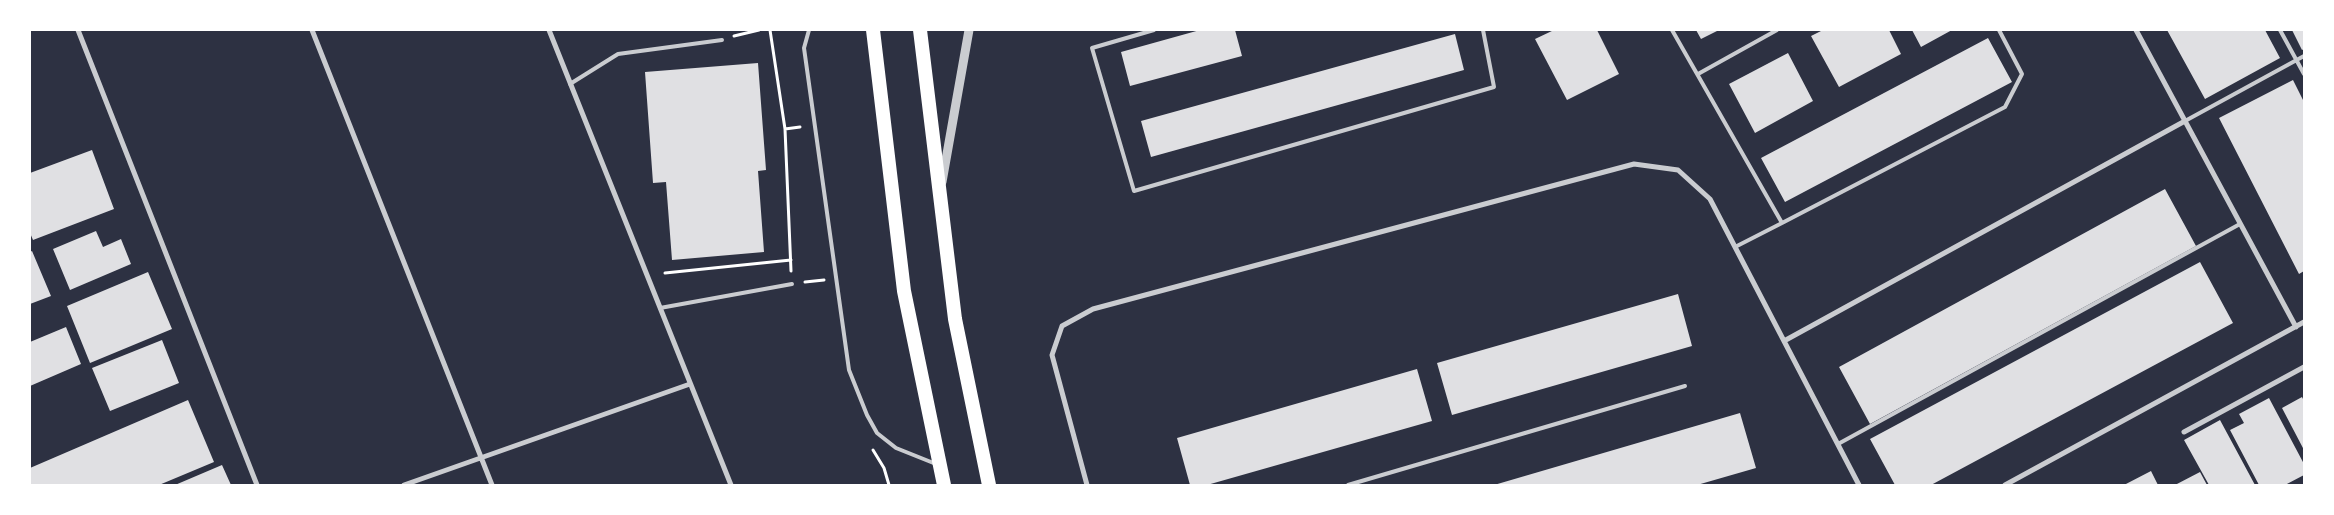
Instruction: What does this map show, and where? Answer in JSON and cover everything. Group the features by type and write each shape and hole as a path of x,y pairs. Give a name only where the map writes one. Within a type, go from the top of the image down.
{"highway":[{"path":"873,30 904,290 938,465 944,485"},
{"path":"920,30 955,319 989,485"}],"street":[{"path":"78,30 257,485"},
{"path":"312,30 492,485"},
{"path":"549,30 731,485"},
{"path":"939,199 969,30"},
{"path":"2136,30 2296,327"},
{"path":"1784,341 2185,121"},
{"path":"1087,485 1052,355 1062,326 1093,309 1634,164 1678,170 1710,200 1859,485"},
{"path":"2005,485 2304,322"},
{"path":"2184,432 2304,368"},
{"path":"404,485 690,384"}],"lane":[{"path":"809,30 804,48 850,370 867,415 877,433 896,448 938,465"},
{"path":"1154,30 1092,48 1134,191 1494,86 1483,30"},
{"path":"1672,30 1782,223"},
{"path":"1698,74 1776,30"},
{"path":"1735,247 2005,107 2022,74 1999,30"},
{"path":"2280,30 2304,74"},
{"path":"570,84 618,54 722,40"},
{"path":"2185,121 2304,56"},
{"path":"1838,444 2240,224"},
{"path":"660,308 792,284"},
{"path":"1348,485 1685,386"}],"path":[{"path":"742,35 759,30"},
{"path":"770,30 785,129 791,268"},
{"path":"666,273 791,260"},
{"path":"792,284 837,278"}],"building":[{"path":"1200,30 1235,30 1242,56 1130,86 1121,52"},
{"path":"1554,30 1597,30 1619,74 1567,100 1535,39"},
{"path":"1696,30 1719,30 1701,39"},
{"path":"1823,30 1889,30 1901,54 1839,87 1811,36"},
{"path":"1912,30 1952,30 1921,47"},
{"path":"2167,30 2265,30 2280,58 2205,99"},
{"path":"2292,30 2304,30 2304,49 2302,50"},
{"path":"1455,34 1464,70 1151,157 1141,121"},
{"path":"1988,38 2012,82 1785,202 1761,158"},
{"path":"1788,53 1813,101 1755,133 1729,84"},
{"path":"758,63 766,170 758,171 764,252 672,260 666,182 653,183 645,72"},
{"path":"2293,80 2304,102 2304,271 2299,274 2219,118"},
{"path":"92,150 114,209 33,240 30,233 30,173"},
{"path":"2165,189 2196,246 1870,424 1839,367"},
{"path":"96,231 103,247 121,239 131,264 70,290 53,249"},
{"path":"32,251 51,296 30,304 30,252"},
{"path":"2200,262 2233,323 1931,485 1895,485 1870,439"},
{"path":"148,272 172,329 90,363 67,306"},
{"path":"1678,294 1692,346 1452,415 1437,363"},
{"path":"66,327 81,364 30,386 30,342"},
{"path":"162,340 179,383 110,411 92,368"},
{"path":"1417,369 1432,421 1207,485 1190,485 1177,438"},
{"path":"2302,397 2304,401 2304,450 2282,408"},
{"path":"2269,398 2304,464 2304,475 2285,485 2259,485 2230,430 2244,423 2239,414"},
{"path":"188,400 214,462 159,485 30,485 30,468"},
{"path":"1740,413 1756,468 1697,485 1494,485"},
{"path":"2220,420 2255,485 2209,485 2184,440"},
{"path":"222,465 231,485 175,485"},
{"path":"2151,471 2158,485 2124,485"},
{"path":"2200,472 2207,485 2175,485"}]}
